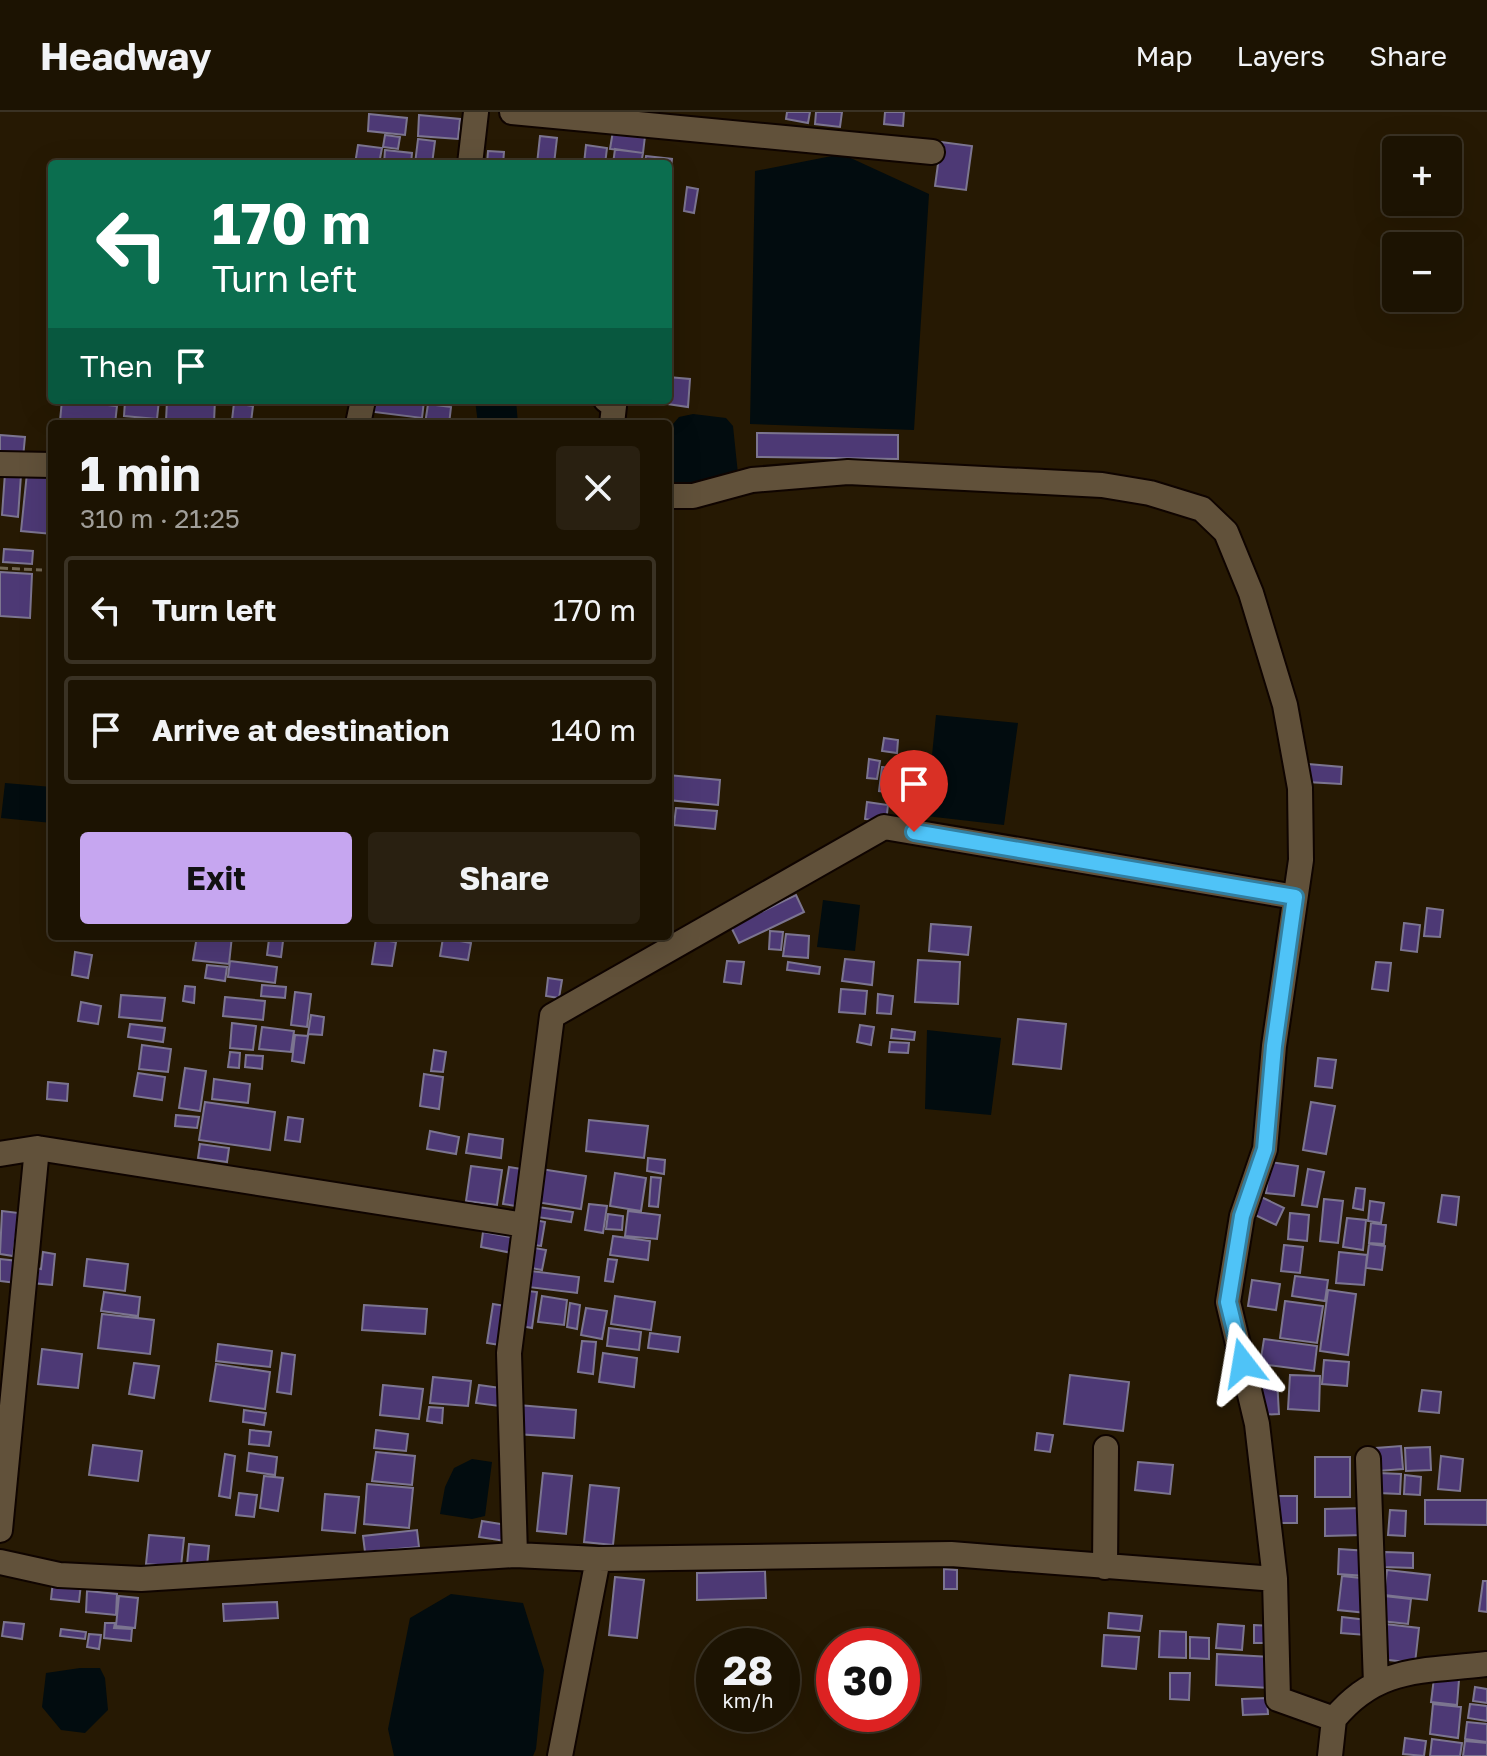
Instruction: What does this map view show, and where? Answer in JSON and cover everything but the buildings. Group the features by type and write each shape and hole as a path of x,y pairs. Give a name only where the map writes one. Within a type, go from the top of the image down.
{"street":[{"path":"470,160 476,112"},
{"path":"512,112 932,152"},
{"path":"0,464 48,465"},
{"path":"672,496 693,496 752,480 848,472 1102,485 1150,493 1202,509 1226,532 1251,593 1285,705 1300,788 1301,860 1274,1046 1265,1149 1242,1216 1228,1302 1257,1424 1275,1579 1278,1699 1334,1719"},
{"path":"515,1555 509,1353 552,1016 884,827 1295,897"},
{"path":"0,1154 37,1148 525,1225"},
{"path":"0,1530 12,1289 37,1148"},
{"path":"1105,1567 1106,1448"},
{"path":"1368,1459 1376,1684"},
{"path":"0,1562 59,1575 141,1579 515,1555 598,1559 951,1554 1275,1579"},
{"path":"560,1756 598,1559"},
{"path":"1330,1756 1334,1719 1351,1698 1394,1676 1435,1668 1487,1664"}],"path":[{"path":"0,568 42,570"}],"shaded area":[{"path":"842,154 929,194 914,430 750,424 755,171"},
{"path":"476,404 516,404 518,420 478,420"},
{"path":"693,414 726,418 733,426 738,474 713,482 672,487 672,425 679,417"},
{"path":"936,715 1018,723 1004,825 926,816"},
{"path":"5,783 48,787 48,823 1,818"},
{"path":"823,900 860,905 855,951 817,947"},
{"path":"927,1030 1001,1038 991,1115 925,1109"},
{"path":"472,1459 492,1462 485,1516 472,1519 440,1514 445,1487 454,1468"},
{"path":"451,1594 523,1603 544,1670 533,1756 394,1756 388,1729 410,1618"},
{"path":"100,1668 105,1678 108,1710 85,1733 61,1730 42,1707 46,1673"}],"route":[{"path":"914,832 1295,897 1274,1046 1265,1149 1242,1216 1228,1302 1243,1363"}]}
